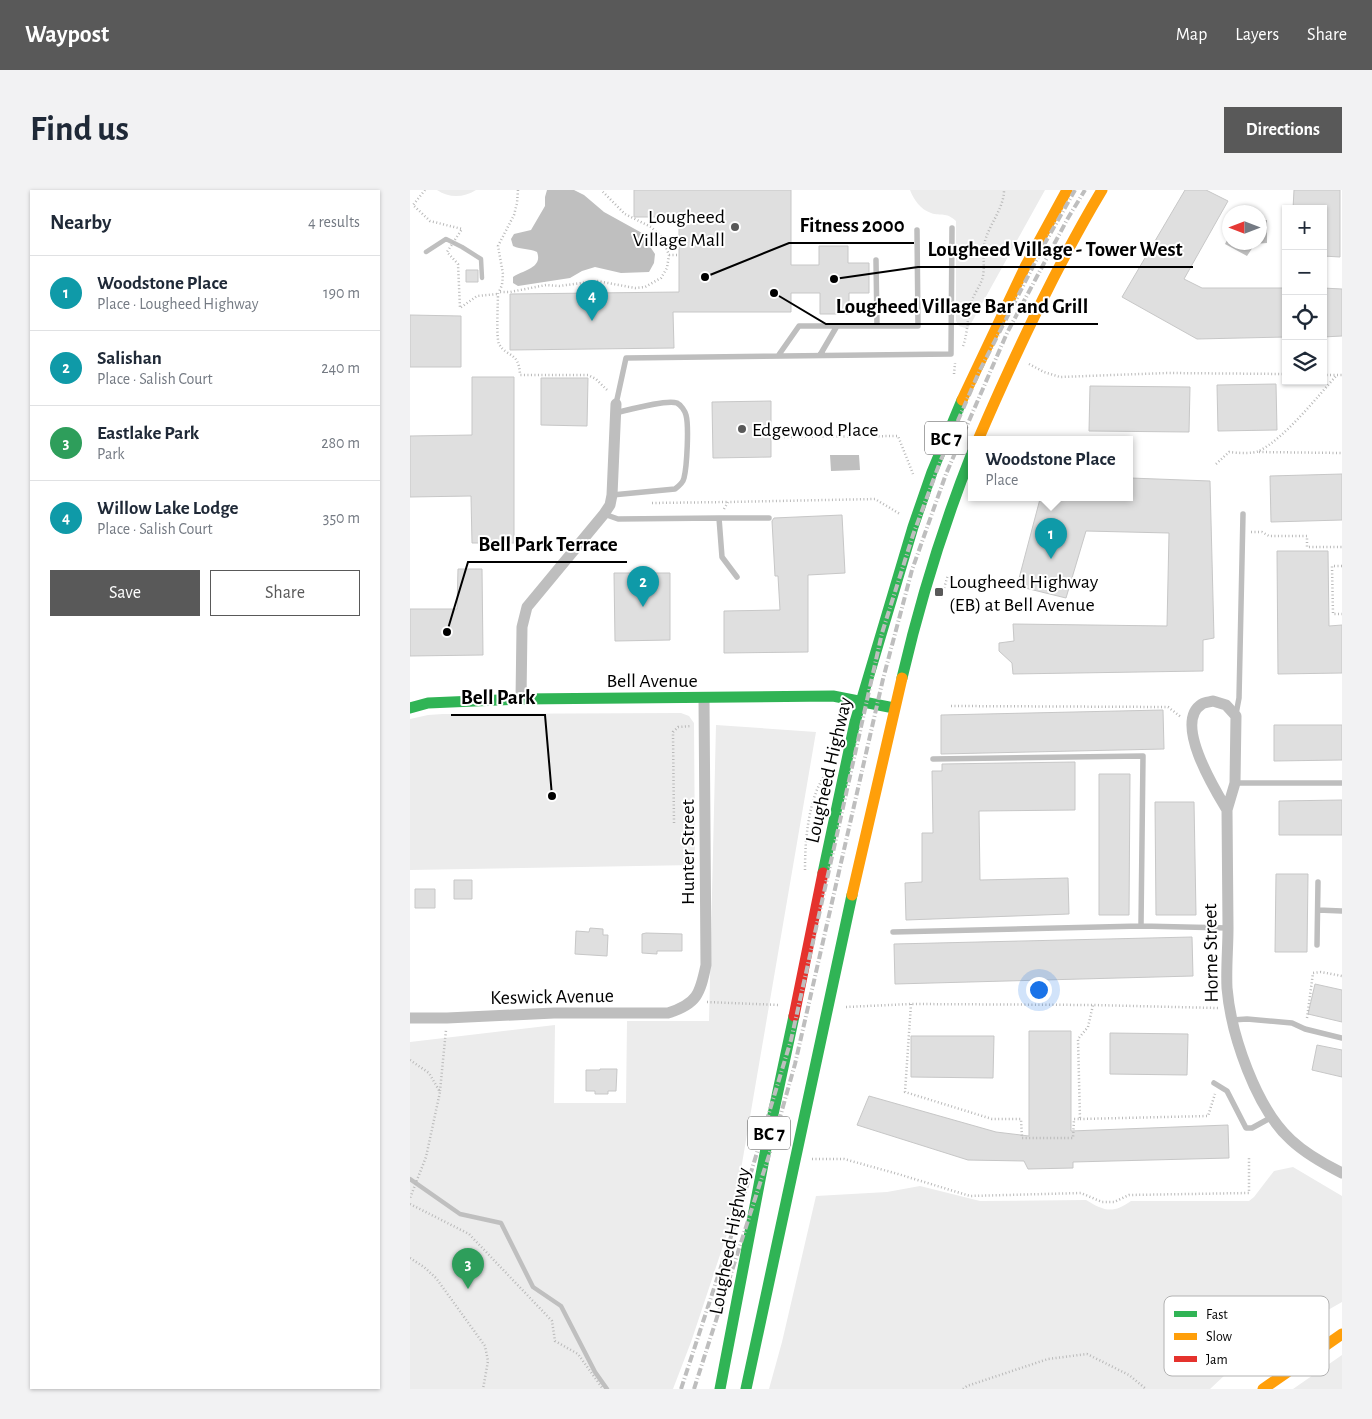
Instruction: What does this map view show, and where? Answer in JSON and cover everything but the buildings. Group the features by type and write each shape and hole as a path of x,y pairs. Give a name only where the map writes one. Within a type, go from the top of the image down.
{"main road":[{"name":"Lougheed Highway","path":"720,1389 768,1138 855,722 910,537 933,469 974,370 1020,276 1067,190"},
{"name":"BC 7","path":"980,436 1026,330 1052,278 1102,190"},
{"name":"BC 7","path":"746,1389 837,961 917,612 968,464"},
{"name":"Bell Avenue","path":"410,708 428,703 521,700 833,696 894,708"},
{"path":"1329,1343 1342,1334"},
{"path":"1262,1389 1281,1376"}],"street":[{"path":"521,700 522,627 526,607 604,514 610,504 616,408"},
{"name":"Hunter Street","path":"692,1001 701,989 706,965 704,699"},
{"name":"Horne Street","path":"1227,810 1194,746 1192,723 1195,710 1202,703 1213,701 1226,705 1236,716 1235,783 1227,810 1227,987 1232,1020 1244,1060 1266,1109 1290,1140 1316,1160 1342,1173"},
{"name":"Keswick Avenue","path":"410,1018 554,1013 668,1013 680,1009 692,1001"}],"lane":[{"path":"612,495 674,489 680,486 684,479 686,416 678,403 669,401 616,408 626,358 951,354 952,228"},
{"path":"778,356 799,326 918,326 917,230"},
{"path":"876,260 876,326"},
{"path":"820,355 837,326"},
{"path":"604,514 618,519 769,518"},
{"path":"1236,716 1239,698 1243,514"},
{"path":"719,518 722,557 737,577"},
{"path":"933,759 1143,756 1141,926"},
{"path":"1235,783 1342,782"},
{"path":"1317,945 1318,882"},
{"path":"1318,910 1342,911"},
{"path":"893,932 1141,926 1228,928"},
{"path":"1232,1020 1247,1019 1292,1023 1305,1029 1342,1038"},
{"path":"1216,1084 1227,1091 1246,1128 1252,1128 1272,1117"}],"path":[{"path":"425,190 413,205 430,221 462,229 447,252 458,264 460,308 477,296 597,281 635,288 645,287 661,278 667,268 669,255 665,242 657,232 625,214 601,190"},
{"path":"518,190 514,215 498,246 503,274 499,293 499,344 514,357 519,365 520,375 588,375 605,386 616,408"},
{"path":"960,352 966,338 968,318 974,294 983,276 982,252 1004,199 1004,190"},
{"path":"669,255 679,255"},
{"path":"954,374 954,365 957,358"},
{"path":"1028,363 1044,372 1060,377 1167,373 1282,374"},
{"path":"1258,452 1289,428 1337,375"},
{"path":"1327,376 1342,375"},
{"path":"784,437 898,436 913,474"},
{"path":"1216,464 1229,452 1342,453"},
{"path":"644,503 875,499 900,514"},
{"path":"719,518 728,502"},
{"path":"1242,532 1262,532 1270,536 1307,536 1307,547 1342,546"},
{"path":"1342,566 1332,566 1333,614 1342,614"},
{"path":"951,706 1168,706 1183,719"},
{"path":"674,822 673,732 678,727 694,726"},
{"path":"1305,1029 1314,973 1321,972 1342,976"},
{"path":"692,1001 783,1005"},
{"path":"841,1008 911,1004 1229,1008"},
{"path":"911,1004 905,1092 992,1119 1021,1119 1022,1138 1073,1138 1074,1119 1208,1116 1216,1084"},
{"path":"1080,1119 1078,1039 1088,1027 1093,1005"},
{"path":"410,1198 426,1157 440,1092 447,1018"},
{"path":"410,1060 429,1073 440,1092"},
{"path":"808,1159 844,1159 970,1196 1081,1193 1102,1202 1114,1202 1129,1195 1249,1193 1249,1156"},
{"path":"410,1204 469,1234 552,1321 555,1341 578,1354 603,1389"},
{"path":"410,1258 436,1278 485,1346 488,1361 483,1389"},
{"path":"964,1389 967,1386 1048,1359 1087,1354 1129,1375 1146,1389"}],"shaded area":[{"path":"437,190 476,190 466,194 451,196"},
{"path":"547,190 574,190 584,195 604,212 642,233 650,241 651,248 655,254 654,263 649,272 621,273 595,267 582,271 570,278 518,286 513,283 513,277 535,265 538,257 537,252 513,246 511,239 514,234 531,230 545,206"},
{"path":"910,190 1045,190 968,329 959,326 956,321 956,221 949,216 935,214 921,207"},
{"path":"1236,250 1251,250 1247,256"},
{"path":"830,455 859,455 860,470 831,471"},
{"path":"681,713 689,716 694,723 695,865 410,870 410,719 443,714"},
{"path":"716,725 816,732 733,1216 691,1342 673,1389 410,1389 410,1042 555,1025 554,1103 626,1103 627,1021 709,1021"},
{"path":"1293,1167 1342,1196 1342,1302 1329,1309 1329,1296 1164,1296 1164,1376 1224,1376 1210,1389 769,1389 782,1342 816,1196 887,1192 920,1186 980,1201 1086,1200 1108,1210 1119,1208 1131,1201 1249,1201 1274,1171"},
{"path":"1342,1355 1342,1389 1293,1389 1312,1376 1329,1376 1329,1364"}],"waterway":[{"path":"426,252 446,239 481,259 482,278"},
{"path":"410,1179 460,1214 501,1223 533,1287 561,1306 595,1372 607,1389"}],"railway":[{"path":"681,1389 739,1212 791,1040 882,633 913,535 940,462 979,372 1045,243 1075,190"},
{"path":"694,1389 771,1149 795,1064 883,679 912,570 946,474 1007,333 1068,218 1085,190"}],"traffic: fast":[{"path":"823,873 855,722 913,527 932,472 962,400"},
{"path":"902,678 933,564 968,463"},
{"path":"410,708 428,703 521,699 833,696 894,708"},
{"path":"746,1389 852,895"},
{"path":"720,1389 768,1138 794,1016"}],"traffic: slow":[{"path":"962,400 1025,267 1067,190"},
{"path":"980,436 1036,313 1084,220 1102,190"},
{"path":"852,895 902,678"},
{"path":"1329,1343 1342,1334"},
{"path":"1263,1389 1282,1376"}],"traffic: jam":[{"path":"794,1016 823,873"}],"place":[{"name":"Lougheed Village Mall","path":"735,227"},
{"name":"Fitness 2000","path":"705,277"},
{"name":"Lougheed Village - Tower West","path":"834,279"},
{"name":"Lougheed Village Bar and Grill","path":"774,293"},
{"name":"Willow Lake Lodge","path":"592,321"},
{"name":"Edgewood Place","path":"742,429"},
{"name":"Woodstone Place","path":"1051,559"},
{"name":"Lougheed Highway (EB) at Bell Avenue","path":"939,592"},
{"name":"Salishan","path":"643,607"},
{"name":"Bell Park Terrace","path":"447,632"},
{"name":"Bell Park","path":"552,796"},
{"name":"Eastlake Park","path":"468,1289"}]}
